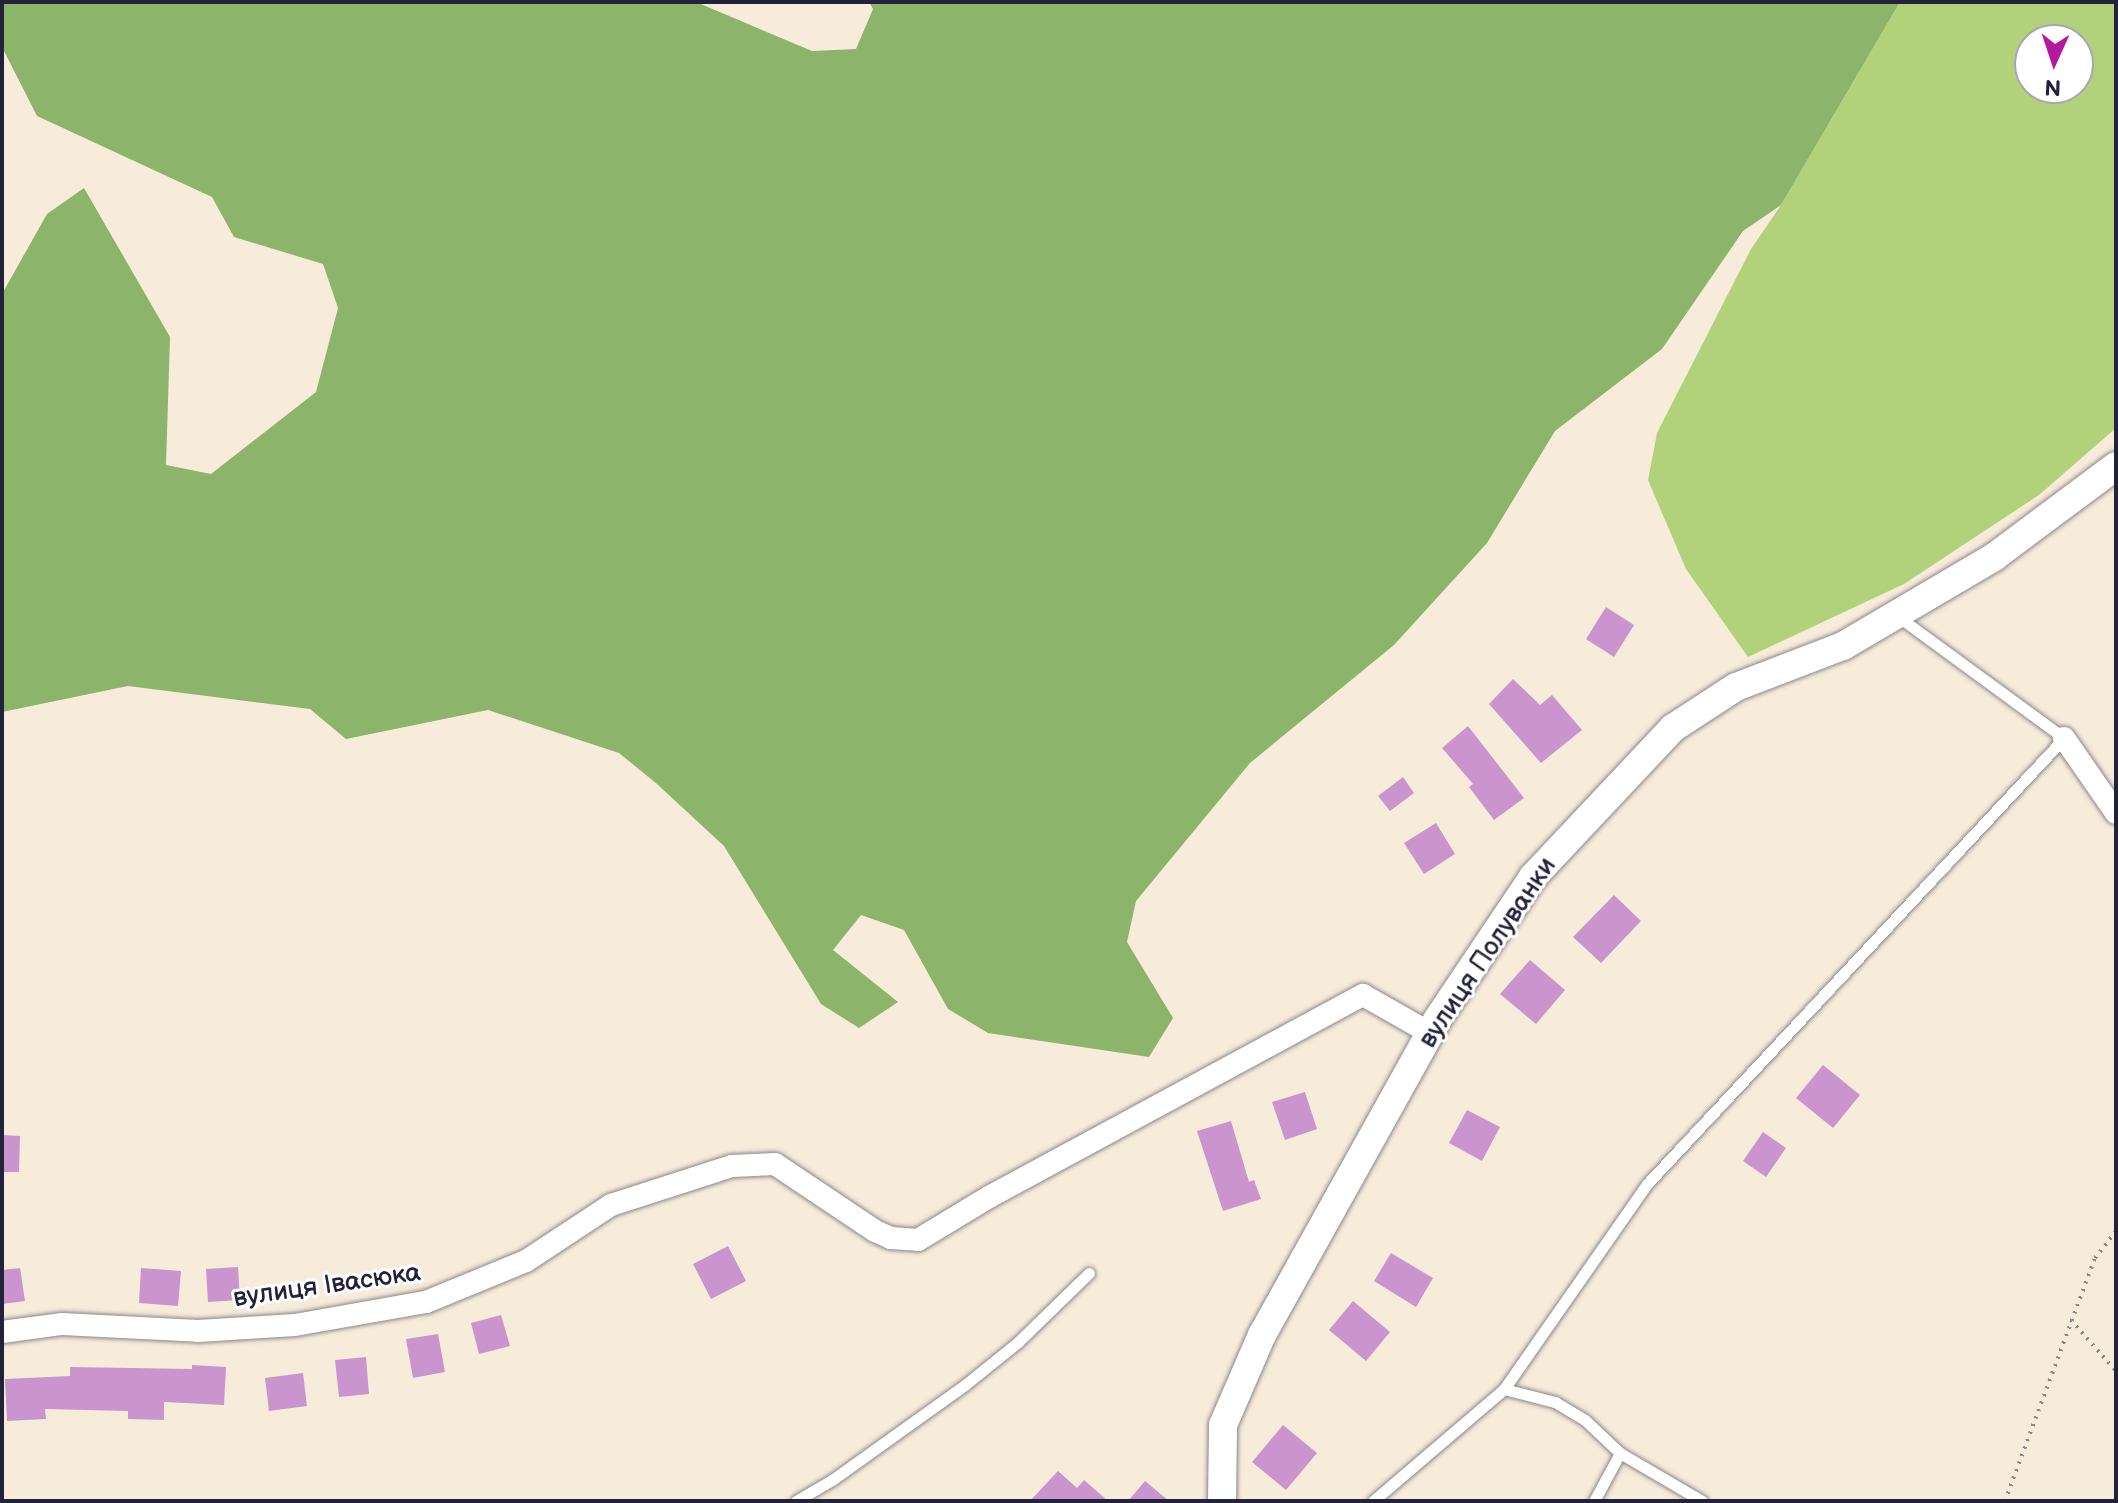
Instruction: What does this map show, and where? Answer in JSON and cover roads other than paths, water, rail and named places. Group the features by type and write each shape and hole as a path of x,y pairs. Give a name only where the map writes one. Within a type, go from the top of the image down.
{"street":[{"name":"вулиця Полуванки","path":"1217,1496 1223,1425 1262,1335 1430,1033 1533,877 1673,728 1736,687 1843,646 1896,615 1994,557 2116,466"},
{"path":"2064,738 2116,813"},
{"name":"вулиця Івасюка","path":"2,1332 62,1324 198,1331 281,1326 426,1302 526,1261 611,1205 732,1166 775,1164 875,1231 891,1238 918,1240 989,1197 1363,995 1430,1033"}],"lane":[{"path":"1373,1501 1504,1389 1647,1184 2064,738 1896,615"},
{"path":"796,1501 832,1480 966,1384 1018,1342 1089,1273"},
{"path":"1504,1389 1555,1402 1585,1420 1620,1453 1702,1501"},
{"path":"1594,1501 1620,1453"}]}
